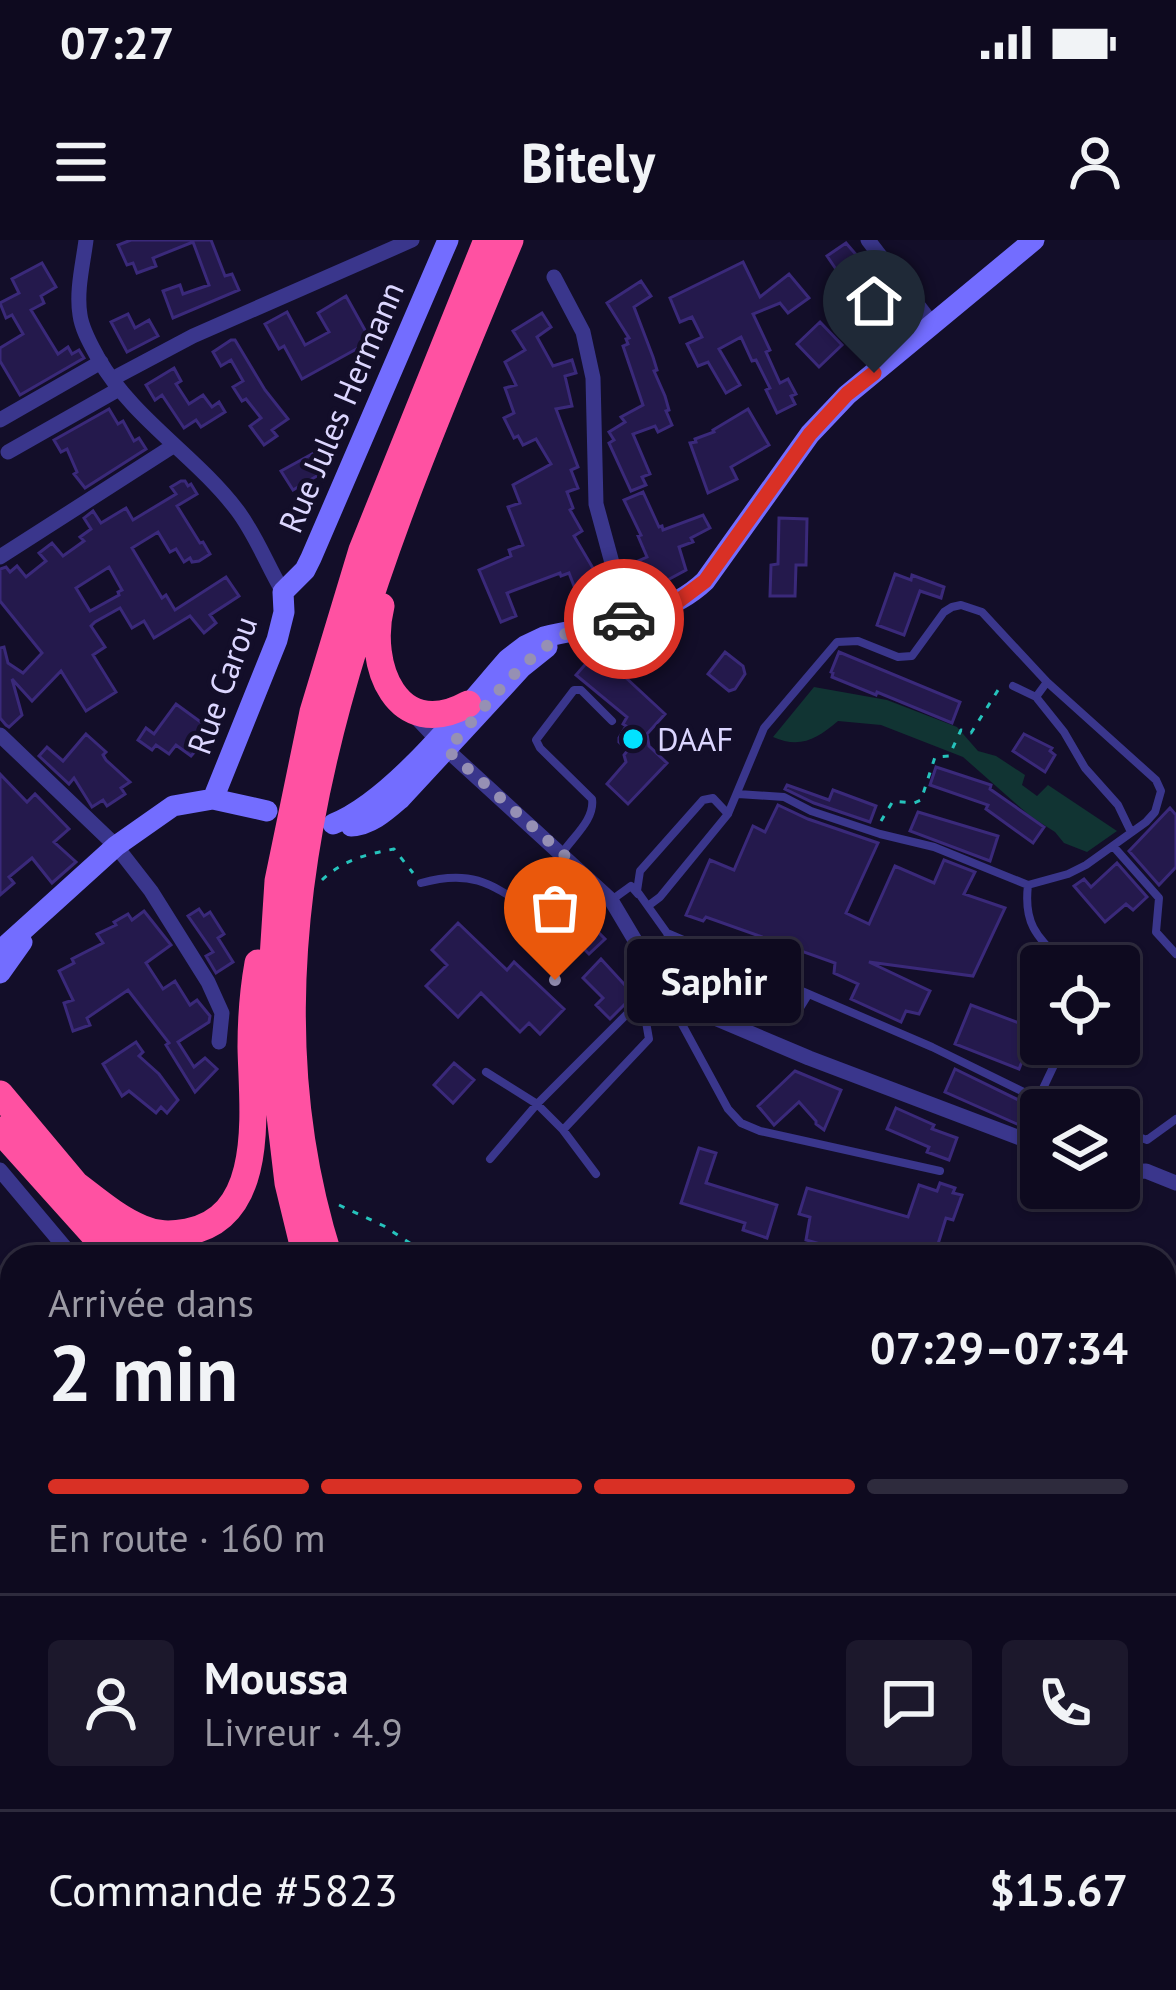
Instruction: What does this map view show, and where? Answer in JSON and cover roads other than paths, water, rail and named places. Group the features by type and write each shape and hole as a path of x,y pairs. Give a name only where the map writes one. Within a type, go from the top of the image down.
{"highway":[{"path":"468,704 448,716 414,711 396,697 376,649 379,615 394,559 499,248"},
{"path":"71,1181 125,1220 164,1235 209,1225 236,1198 247,1174 251,1145 252,1001 266,905 314,712 362,550 499,248"},
{"path":"326,1245 309,1172 293,1047 294,934 301,878 334,718 383,557 499,248"},
{"path":"299,771 278,881 271,988 273,1056 288,1183 303,1245"},
{"path":"0,1084 6,1112 105,1245"},
{"path":"6,1112 130,1245"}],"main road":[{"name":"Rue Jules Hermann","path":"283,592 311,558 448,240"},
{"path":"442,744 468,704 525,646 544,637 669,608 705,581 810,434 847,394 1034,240"},
{"name":"Rue Carou","path":"214,799 277,640 283,592"},
{"path":"508,659 492,689 447,738 442,744 381,815 358,826 333,824 356,816 442,744 541,650 574,630"},
{"path":"0,951 116,846 173,806 214,799 268,811"},
{"path":"0,973 48,909"}],"street":[{"path":"86,240 80,316 101,362 139,414 236,509 283,592"},
{"path":"8,452 193,336 412,240"},
{"path":"868,240 933,325"},
{"path":"554,277 583,332 593,378 596,504 627,618"},
{"path":"0,420 101,362"},
{"path":"0,557 173,446"},
{"path":"396,697 611,899 670,999 1020,1138"},
{"path":"0,735 116,846 152,891 222,1013 219,1042"},
{"path":"0,1171 64,1245"},
{"path":"1140,1171 1176,1184"}],"lane":[{"path":"648,906 728,814 764,728 837,642 858,641 906,658 919,650 952,607 971,607 994,623 1047,682 1161,790 1155,812 1086,866 1028,885 934,847 811,811 784,796 738,794"},
{"path":"1036,697 1047,682"},
{"path":"1013,686 1036,697 1085,768 1118,805 1131,832"},
{"path":"531,910 594,808 592,799 536,740 574,690 581,690 612,721"},
{"path":"728,814 713,798 703,800 640,871 637,890 667,933 681,970 784,1016 793,1015 808,995"},
{"path":"1113,846 1159,898 1156,932 1176,954"},
{"path":"421,884 466,876 502,890 531,910 549,930 557,950 555,980"},
{"path":"1028,885 1026,908 1033,931 1047,945"},
{"path":"611,899 631,886 648,906"},
{"path":"667,933 932,1047 1020,1090"},
{"path":"490,1159 537,1104 643,999 653,970"},
{"path":"653,970 728,1109 741,1124 940,1171"},
{"path":"563,1130 649,1039 643,999"},
{"path":"486,1072 537,1104 596,1174"},
{"path":"1140,1138 1147,1141 1176,1119"}],"place":[{"name":"DAAF","path":"633,739"},
{"name":"Saphir","path":"555,980"}]}
